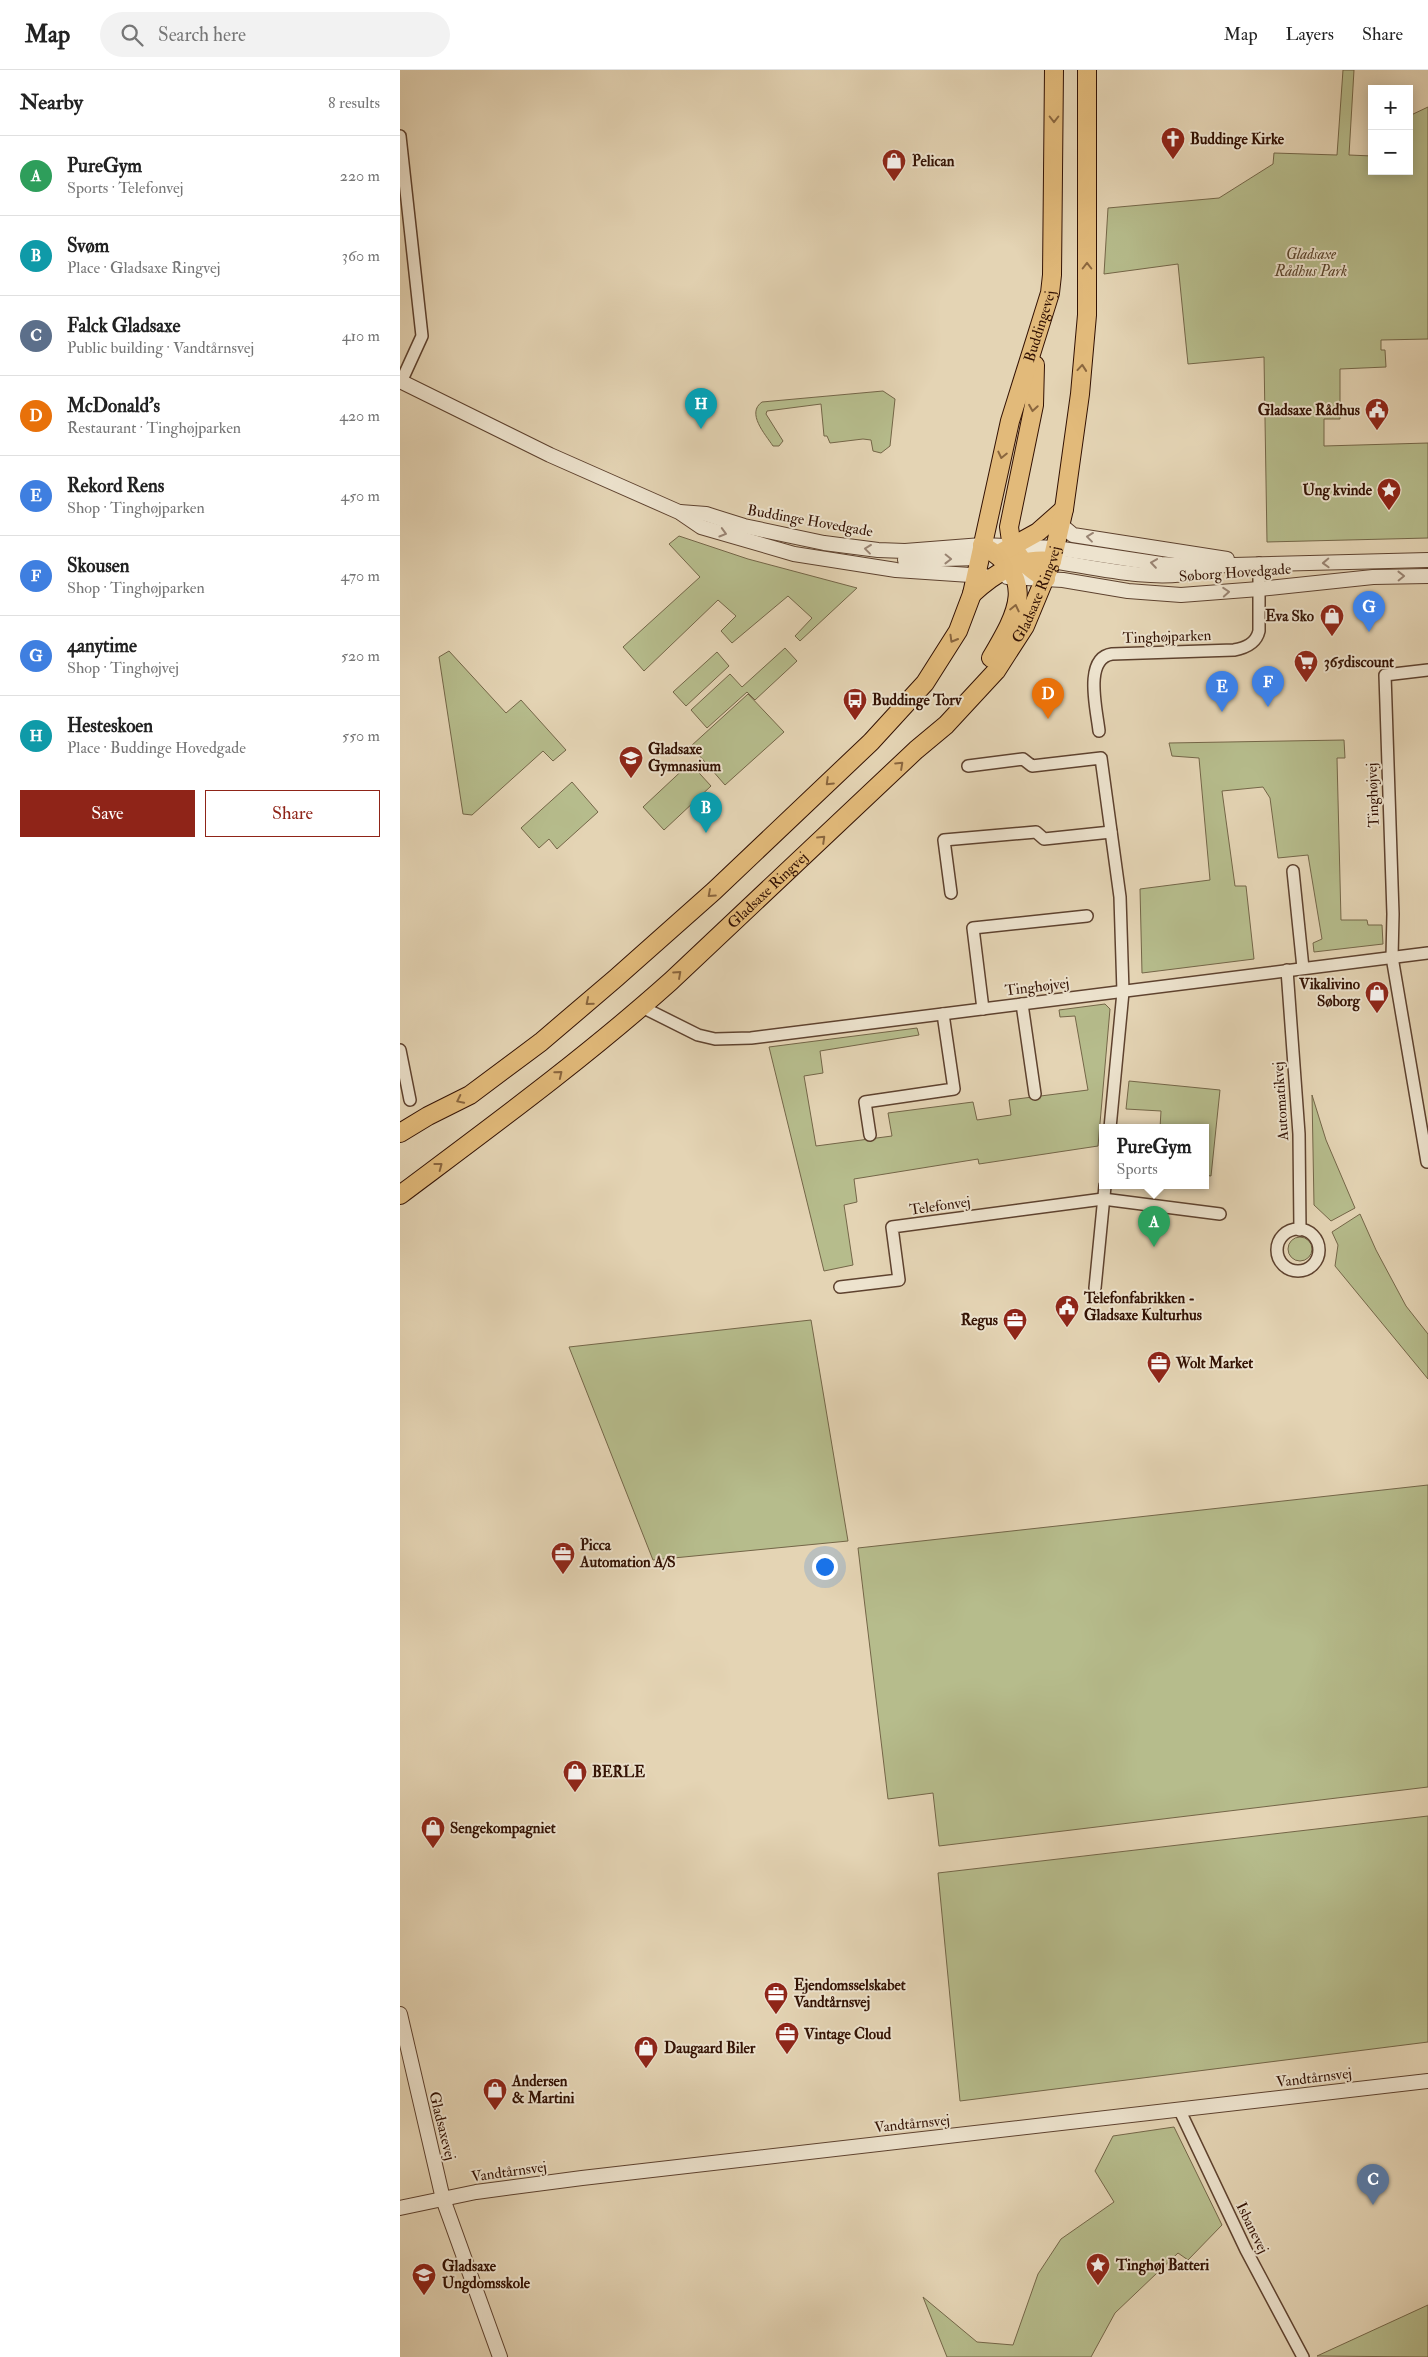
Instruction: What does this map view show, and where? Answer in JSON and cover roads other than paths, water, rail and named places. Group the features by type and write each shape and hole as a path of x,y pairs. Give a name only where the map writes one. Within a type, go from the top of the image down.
{"main road":[{"name":"Buddingevej","path":"984,576 981,551 1010,422 1048,303 1052,275 1054,70"},
{"path":"400,1133 428,1116 470,1095 540,1042 714,891 871,742 925,684 958,631 972,594 984,576 1012,561 1047,526 1062,517 1080,394 1087,315 1086,70"},
{"path":"946,725 980,678 1014,614 1018,594 1012,561 1010,519 1034,405 1036,342"},
{"name":"Gladsaxe Ringvej","path":"400,1195 521,1104 642,1007 742,916 974,697 996,671 1025,626 1046,579 1062,517"},
{"path":"981,551 1012,561 1046,579"},
{"path":"1012,561 1054,554"},
{"path":"400,1145 428,1116"}],"street":[{"path":"400,136 422,336 400,381"},
{"name":"Buddinge Hovedgade","path":"400,381 550,455 680,512 701,527 794,554 896,570 984,576"},
{"name":"Buddinge Hovedgade","path":"680,512 706,514 744,526 824,543 878,550 981,551"},
{"path":"1062,517 1073,535 1259,563 1259,589"},
{"path":"847,561 981,551"},
{"name":"Søborg Hovedgade","path":"1054,554 1162,564 1220,566 1259,563 1428,560"},
{"name":"Søborg Hovedgade","path":"1046,579 1168,594 1259,589 1373,577 1428,576"},
{"name":"Tinghøjparken","path":"1099,732 1094,670 1101,658 1112,654 1243,648 1258,636 1259,589"},
{"name":"Tinghøjvej","path":"1392,957 1393,914 1384,676 1428,670"},
{"path":"968,766 1023,759 1032,766 1101,758 1120,897 1123,992 1110,1124"},
{"path":"951,893 944,840 1036,832 1044,840 1111,832"},
{"path":"1294,871 1304,968"},
{"path":"983,1009 973,928 1087,916"},
{"name":"Tinghøjvej","path":"642,1007 698,1035 715,1039 751,1038 1428,953"},
{"path":"1392,957 1427,1162"},
{"name":"Automatikvej","path":"1287,970 1299,1134 1300,1230"},
{"path":"1022,1004 1035,1094"},
{"path":"870,1135 865,1102 954,1089 943,1014"},
{"path":"400,1050 410,1100"},
{"path":"1095,1288 1104,1189"},
{"name":"Telefonvej","path":"840,1287 899,1280 892,1228 1103,1199 1220,1214"},
{"name":"Gladsaxevej","path":"400,2014 443,2199 500,2357"},
{"name":"Vandtårnsvej","path":"400,2208 443,2199 604,2175 1180,2111 1428,2081"},
{"name":"Isbanevej","path":"1180,2111 1246,2250 1303,2357"}],"place":[{"name":"Buddinge Kirke","path":"1173,160"},
{"name":"Pelican","path":"894,182"},
{"name":"Hesteskoen","path":"701,429"},
{"name":"Gladsaxe Rådhus","path":"1377,431"},
{"name":"Ung kvinde","path":"1389,511"},
{"name":"4anytime","path":"1369,632"},
{"name":"Eva Sko","path":"1332,637"},
{"name":"365discount","path":"1306,683"},
{"name":"Skousen","path":"1268,707"},
{"name":"Rekord Rens","path":"1222,712"},
{"name":"McDonald's","path":"1048,719"},
{"name":"Buddinge Torv","path":"855,721"},
{"name":"Gladsaxe Gymnasium","path":"631,779"},
{"name":"Svøm","path":"706,833"},
{"name":"Vikalivino Søborg","path":"1377,1014"},
{"name":"PureGym","path":"1154,1247"},
{"name":"Telefonfabrikken - Gladsaxe Kulturhus","path":"1067,1328"},
{"name":"Regus","path":"1015,1341"},
{"name":"Wolt Market","path":"1159,1384"},
{"name":"Picca Automation A/S","path":"563,1575"},
{"name":"BERLE","path":"575,1793"},
{"name":"Sengekompagniet","path":"433,1849"},
{"name":"Ejendomsselskabet Vandtårnsvej","path":"776,2015"},
{"name":"Vintage Cloud","path":"787,2055"},
{"name":"Daugaard Biler","path":"646,2069"},
{"name":"Andersen & Martini","path":"495,2111"},
{"name":"Falck Gladsaxe","path":"1373,2205"},
{"name":"Tinghøj Batteri","path":"1098,2286"},
{"name":"Gladsaxe Ungdomsskole","path":"424,2296"}],"park label":[{"name":"Gladsaxe Rådhus Park","path":"1311,262"}]}
